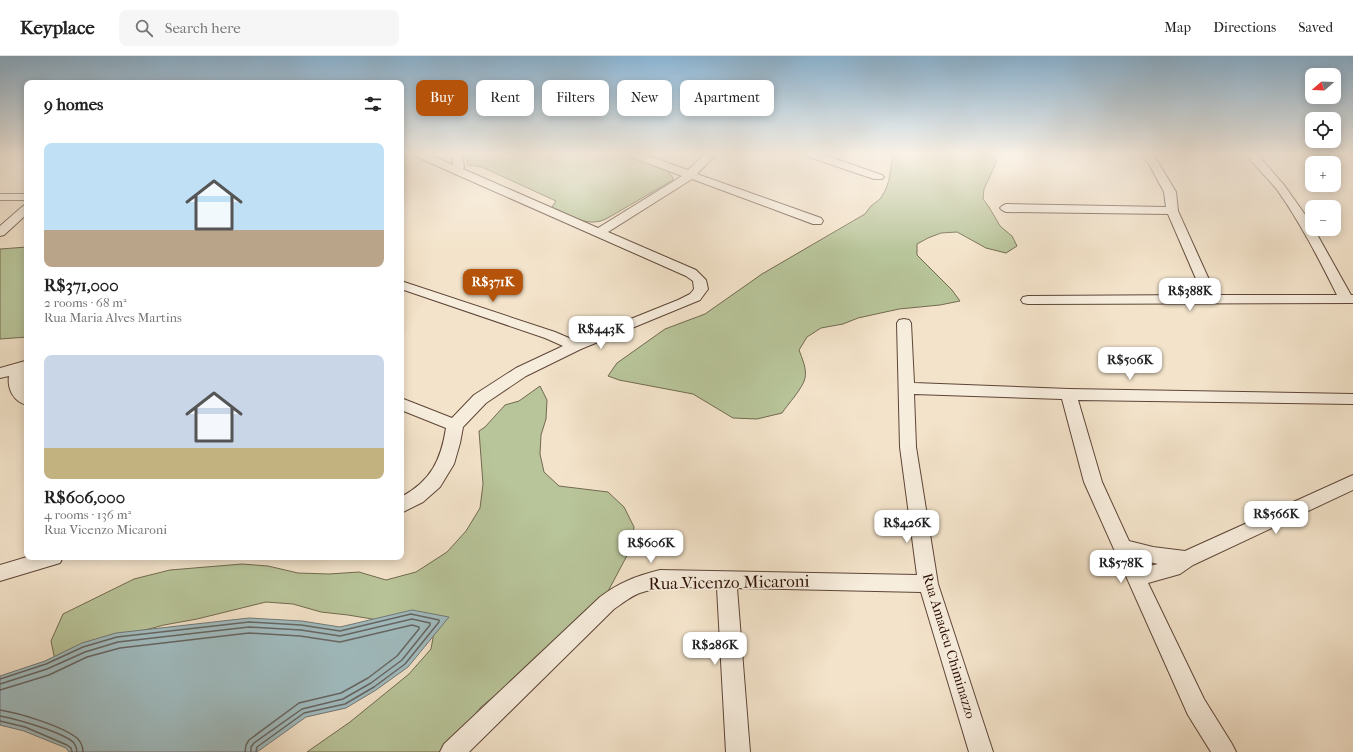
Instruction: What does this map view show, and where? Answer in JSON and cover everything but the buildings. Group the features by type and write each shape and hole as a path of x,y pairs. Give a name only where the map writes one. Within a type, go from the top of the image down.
{"street":[{"path":"404,504 417,497 434,482 444,464 452,443 455,425 480,398 521,372 576,346 683,303 695,297 701,288 699,280 691,273 493,186"},
{"path":"599,232 672,186"},
{"path":"722,186 817,221"},
{"path":"1167,186 1170,192 1172,211 1211,299"},
{"path":"1281,186 1291,200 1350,299"},
{"path":"0,197 24,195"},
{"path":"1006,208 1172,211"},
{"path":"0,232 24,211"},
{"path":"404,286 550,335 576,346"},
{"path":"1028,300 1350,299"},
{"name":"Rua Amadeu Chiminazzo","path":"904,323 908,447 928,584 982,752"},
{"path":"0,373 23,366"},
{"path":"23,366 16,374 16,387 24,397"},
{"path":"906,388 1069,394 1353,399"},
{"path":"1069,394 1093,482 1196,706 1224,752"},
{"path":"404,405 455,425"},
{"path":"1136,578 1173,568 1186,559 1353,482"},
{"path":"1122,547 1153,555 1186,559"},
{"path":"0,573 43,560"},
{"path":"726,579 738,752"},
{"name":"Rua Vicenzo Micaroni","path":"452,752 607,603 622,592 638,584 660,580 726,579 928,584"}],"green space":[{"path":"524,186 662,186 606,219 592,222 572,217 552,207 556,201"},
{"path":"887,186 985,186 983,199 1000,226 1012,236 1017,246 1006,253 986,248 957,232 941,233 917,244 917,255 952,290 960,301 940,305 899,309 858,318 843,324 821,328 807,337 799,350 804,364 804,382 782,413 757,419 733,418 693,394 619,380 608,376 617,363 665,329 705,314 762,274 865,214 871,206 880,199"},
{"path":"24,247 24,337 0,339 0,249"},
{"path":"540,386 547,400 546,419 541,435 540,454 544,472 559,486 608,492 624,507 634,527 631,548 605,597 540,658 481,707 454,740 440,752 307,752 350,722 409,674 431,649 436,621 384,621 321,612 293,604 266,602 130,634 56,665 51,641 63,614 134,579 170,570 242,564 268,566 298,573 329,574 359,572 386,580 416,572 447,552 466,531 480,508 483,484 479,431 485,427 505,405 519,401"}],"water":[{"path":"412,610 449,617 408,667 376,690 346,708 306,717 257,752 69,752 66,748 24,731 0,725 0,676 45,661 82,643 116,633 249,618 302,621 340,627"}]}
